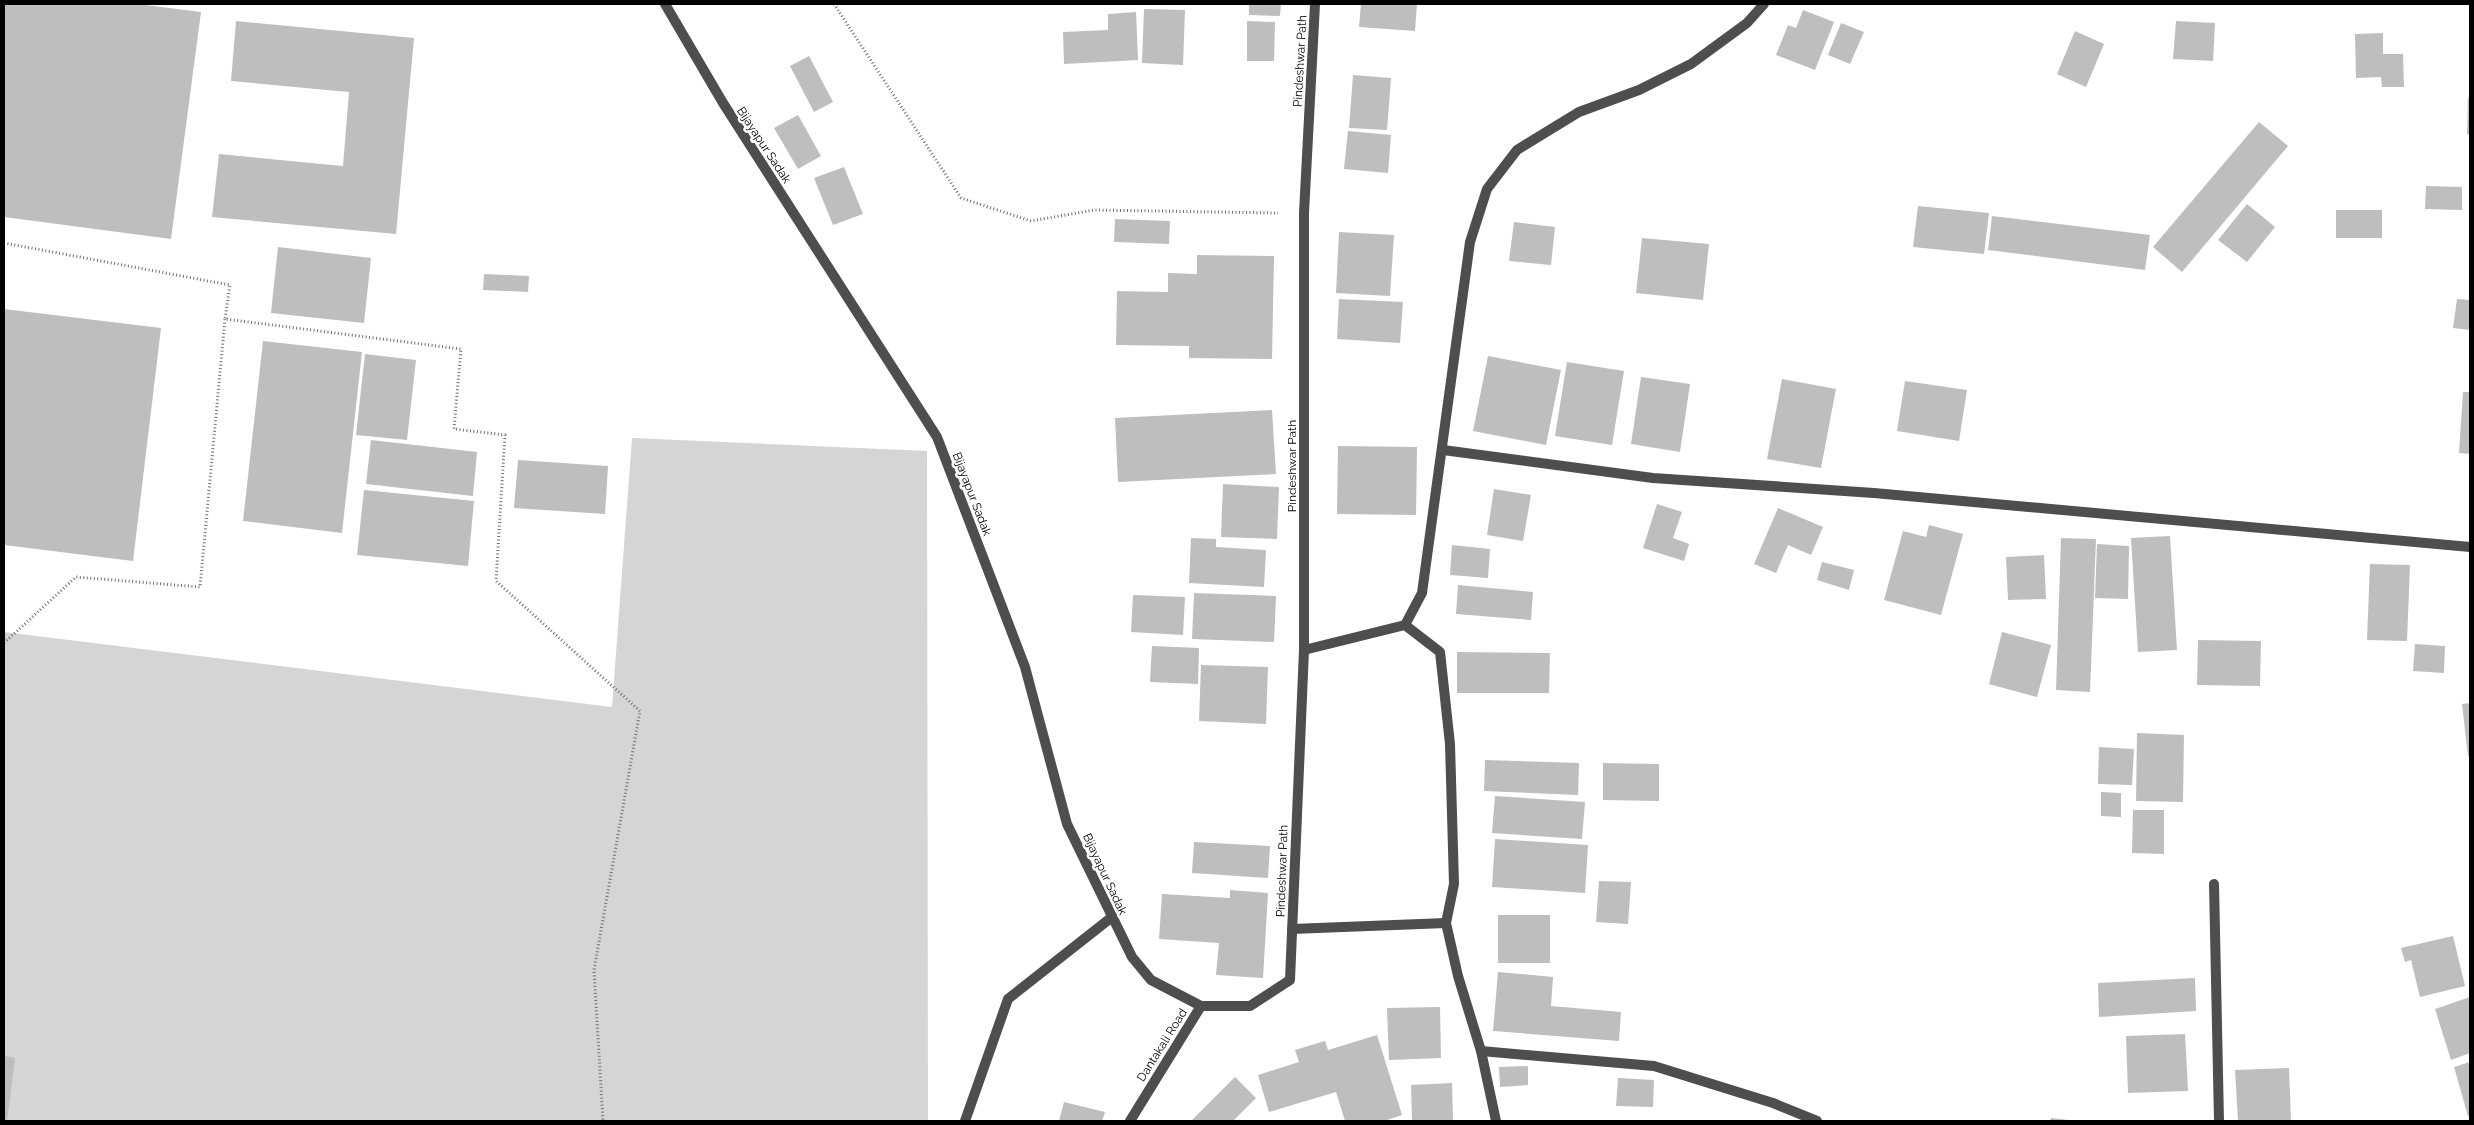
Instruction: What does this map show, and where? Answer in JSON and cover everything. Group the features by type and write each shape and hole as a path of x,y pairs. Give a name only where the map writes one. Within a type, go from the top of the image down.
{"street":[{"name":"Bijayapur Sadak","path":"665,4 723,103 937,437 1025,667 1068,824 1132,957 1151,980 1201,1006"},
{"name":"Pindeshwar Path","path":"1292,929 1304,650 1304,213 1315,4"},
{"path":"1304,650 1405,625 1422,593 1470,242 1487,189 1517,150 1579,112 1639,90 1690,64 1748,23 1764,4"},
{"path":"1443,450 1653,478 1874,493 2470,547"},
{"path":"1405,625 1440,652 1450,744 1454,884 1446,923 1458,976 1481,1051 1496,1121"},
{"path":"2214,884 2219,1121"},
{"path":"965,1121 1008,999 1112,917"},
{"path":"1292,929 1446,923"},
{"name":"Dantakali Road","path":"1130,1121 1201,1006 1250,1006 1290,980 1292,929"},
{"path":"1481,1051 1654,1066 1773,1102 1816,1121"}],"path":[{"path":"834,4 961,198 1031,221 1094,210 1304,213"},
{"path":"4,243 230,285 225,319 200,588 76,576 4,643"},
{"path":"225,319 462,349 454,428 505,435 496,581 640,711 594,970 603,1121"}],"shaded area":[{"path":"632,438 927,451 928,1121 4,1121 4,632 612,707"}],"building":[{"path":"4,4 137,4 201,12 171,239 4,217"},
{"path":"1249,4 1281,4 1280,16 1249,15"},
{"path":"1361,4 1417,4 1415,31 1359,27"},
{"path":"1144,9 1185,10 1183,65 1142,63"},
{"path":"1803,10 1834,22 1815,70 1776,55 1788,25 1796,28"},
{"path":"1136,12 1138,60 1064,64 1063,32 1108,30 1108,14"},
{"path":"236,21 414,38 396,234 212,217 219,154 343,166 349,92 231,81"},
{"path":"1247,21 1275,22 1274,61 1247,61"},
{"path":"2176,21 2215,23 2213,61 2173,59"},
{"path":"1841,23 1864,32 1850,64 1828,55"},
{"path":"2075,31 2104,44 2086,87 2057,74"},
{"path":"2383,33 2383,54 2403,54 2404,87 2382,87 2381,77 2356,78 2355,34"},
{"path":"809,56 833,102 814,112 790,66"},
{"path":"1353,75 1391,78 1387,130 1349,128"},
{"path":"2468,98 2470,98 2470,135 2467,134"},
{"path":"798,115 821,156 798,169 774,128"},
{"path":"2259,122 2288,146 2182,272 2153,247"},
{"path":"1348,131 1391,135 1388,173 1344,169"},
{"path":"844,167 863,214 833,225 814,178"},
{"path":"2426,186 2462,187 2462,210 2425,209"},
{"path":"2247,204 2275,227 2247,262 2218,240"},
{"path":"1918,206 1989,213 1984,254 1913,247"},
{"path":"2336,210 2382,210 2382,238 2336,238"},
{"path":"1992,216 2150,235 2145,270 1988,250"},
{"path":"1115,219 1170,221 1169,244 1114,242"},
{"path":"1514,222 1555,227 1551,265 1509,261"},
{"path":"1339,232 1394,235 1390,296 1336,293"},
{"path":"1642,238 1709,244 1703,300 1636,293"},
{"path":"278,247 371,258 364,323 271,313"},
{"path":"1197,255 1274,256 1272,359 1189,358 1189,346 1116,345 1117,291 1168,292 1168,273 1197,274"},
{"path":"484,274 529,276 528,292 483,290"},
{"path":"1339,299 1403,302 1400,343 1337,339"},
{"path":"2457,299 2470,300 2470,330 2453,328"},
{"path":"4,309 161,328 133,561 4,545"},
{"path":"263,341 362,352 342,533 243,521"},
{"path":"365,354 416,360 407,440 356,435"},
{"path":"1488,356 1561,370 1546,445 1473,431"},
{"path":"1567,362 1624,371 1612,445 1555,436"},
{"path":"1641,377 1690,384 1680,452 1631,444"},
{"path":"1782,379 1836,389 1821,468 1767,459"},
{"path":"1905,381 1967,390 1959,441 1897,431"},
{"path":"2463,392 2470,392 2470,454 2459,453"},
{"path":"1272,410 1276,474 1118,482 1115,418"},
{"path":"371,440 477,452 473,496 366,484"},
{"path":"1338,446 1417,447 1416,515 1337,514"},
{"path":"518,460 608,466 605,514 514,508"},
{"path":"1223,484 1279,487 1277,539 1221,537"},
{"path":"1494,489 1531,495 1523,541 1487,535"},
{"path":"364,490 474,501 468,566 357,555"},
{"path":"1657,504 1682,512 1673,538 1689,544 1684,561 1643,548"},
{"path":"1778,508 1823,527 1811,555 1788,545 1776,573 1754,564"},
{"path":"1929,525 1963,534 1941,615 1884,600 1903,531 1926,537"},
{"path":"2170,536 2177,650 2138,652 2131,538"},
{"path":"1191,538 1216,539 1216,547 1266,550 1264,587 1189,583"},
{"path":"2061,538 2096,539 2090,692 2056,690"},
{"path":"2097,544 2129,546 2128,599 2095,598"},
{"path":"1452,545 1490,549 1488,578 1450,575"},
{"path":"2044,555 2046,599 2008,600 2006,557"},
{"path":"1822,562 1854,570 1849,590 1817,580"},
{"path":"2370,564 2410,565 2407,641 2367,640"},
{"path":"1458,585 1533,592 1531,620 1456,614"},
{"path":"1194,593 1276,596 1274,642 1192,639"},
{"path":"1133,595 1185,597 1183,635 1131,632"},
{"path":"2002,632 2051,645 2037,697 1989,684"},
{"path":"2198,640 2261,641 2260,686 2197,685"},
{"path":"2415,644 2445,646 2444,673 2413,671"},
{"path":"1152,646 1199,648 1198,684 1150,682"},
{"path":"1457,652 1550,653 1549,693 1457,693"},
{"path":"1201,665 1268,667 1266,724 1199,721"},
{"path":"2470,703 2470,756 2468,756 2462,704"},
{"path":"2137,733 2184,735 2183,802 2136,801"},
{"path":"2099,747 2134,749 2132,785 2098,784"},
{"path":"1485,760 1579,763 1578,795 1484,791"},
{"path":"1603,763 1659,764 1659,801 1603,800"},
{"path":"2101,792 2121,793 2121,817 2101,816"},
{"path":"1495,796 1585,802 1582,839 1492,833"},
{"path":"2133,810 2164,810 2164,854 2132,853"},
{"path":"1495,839 1588,845 1585,893 1492,887"},
{"path":"1194,842 1270,846 1268,878 1192,873"},
{"path":"1599,881 1631,882 1628,924 1596,922"},
{"path":"1230,890 1268,893 1263,978 1216,975 1219,943 1159,939 1162,894 1230,898"},
{"path":"1498,915 1550,915 1550,963 1498,963"},
{"path":"2453,936 2465,986 2420,997 2411,960 2405,962 2401,948"},
{"path":"1498,972 1553,977 1551,1006 1621,1012 1619,1041 1493,1031"},
{"path":"2195,978 2196,1011 2099,1017 2098,983"},
{"path":"2470,997 2470,1053 2451,1060 2435,1009"},
{"path":"1440,1007 1441,1058 1389,1060 1387,1008"},
{"path":"2185,1034 2188,1091 2128,1093 2126,1036"},
{"path":"1377,1035 1402,1115 1384,1121 1345,1121 1336,1092 1269,1112 1258,1075 1299,1062 1295,1050 1325,1041 1328,1050"},
{"path":"4,1056 15,1058 7,1121 4,1121"},
{"path":"2470,1062 2470,1116 2468,1116 2454,1067"},
{"path":"1528,1066 1528,1085 1500,1087 1499,1067"},
{"path":"2289,1068 2291,1121 2238,1121 2235,1070"},
{"path":"1235,1077 1256,1098 1233,1121 1191,1121"},
{"path":"1618,1078 1654,1080 1653,1107 1616,1106"},
{"path":"1452,1083 1453,1121 1412,1121 1411,1085"},
{"path":"1064,1102 1105,1112 1102,1121 1059,1121"},
{"path":"2051,1118 2069,1120 2050,1121"}]}
